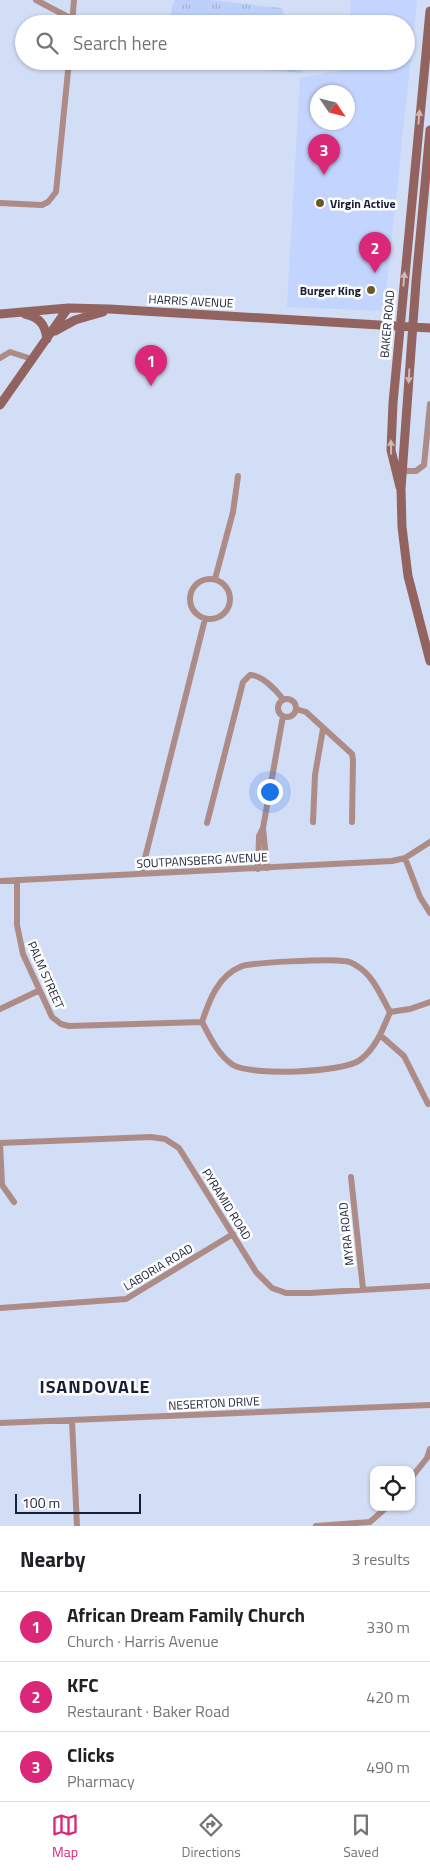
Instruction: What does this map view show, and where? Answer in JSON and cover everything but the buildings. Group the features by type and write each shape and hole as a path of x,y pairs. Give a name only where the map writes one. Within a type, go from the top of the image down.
{"main road":[{"name":"BAKER ROAD","path":"401,490 391,450 399,328 430,11"},
{"name":"BAKER ROAD","path":"430,130 412,328 404,471 401,490 402,527 408,576 430,661"},
{"name":"HARRIS AVENUE","path":"0,314 68,308 109,309 399,328 430,328"},
{"path":"0,404 68,308"},
{"path":"47,338 68,322 109,309"},
{"path":"17,313 40,320 47,338"}],"street":[{"path":"36,0 62,15"},
{"path":"73,15 74,0"},
{"path":"0,203 38,205 52,198 58,188 68,70"},
{"path":"0,358 10,352 32,359"},
{"path":"404,471 416,471 426,461 430,404"},
{"path":"215,579 233,512 238,476"},
{"path":"215,579 226,586 229,592 230,604 223,615 218,618 205,619 193,611 190,598 196,585 201,580 215,579"},
{"path":"141,874 205,619"},
{"path":"207,823 243,682 250,675 255,675 277,692 282,700"},
{"path":"282,700 292,700 296,708 306,712 347,750 353,760 352,822"},
{"path":"258,869 259,836 283,716 278,707 282,700"},
{"path":"283,716 292,716 296,708"},
{"path":"313,822 315,775 324,729"},
{"path":"262,828 265,836 267,868"},
{"path":"430,836 405,858 420,897 430,914"},
{"path":"422,845 430,842"},
{"name":"SOUTPANSBERG AVENUE","path":"0,881 375,863 405,858"},
{"name":"PALM STREET","path":"17,880 20,944 38,991 52,1017 65,1026 202,1022"},
{"path":"344,961 358,966 372,980 390,1012 380,1035 361,1059 344,1068 255,1072 244,1070 229,1062 215,1045 202,1022 217,986 240,967 305,962 344,961"},
{"path":"0,1009 38,991"},
{"path":"390,1012 410,1009 430,1002"},
{"path":"380,1035 404,1056 428,1104"},
{"name":"PYRAMID ROAD","path":"0,1143 127,1137 165,1139 179,1148 263,1282 277,1291 310,1293 430,1286"},
{"path":"0,1143 2,1185 14,1202"},
{"name":"MYRA ROAD","path":"351,1177 363,1289"},
{"name":"LABORIA ROAD","path":"0,1308 108,1302 126,1299 233,1234"},
{"name":"NESERTON DRIVE","path":"0,1424 430,1405"},
{"path":"72,1421 77,1526"},
{"path":"415,1473 427,1458 430,1449"},
{"path":"316,1526 370,1522 382,1511"}],"shaded area":[{"path":"351,0 417,0 415,19 415,15 350,15"},
{"path":"344,70 410,70 384,311 287,307 300,78"}],"green space":[{"path":"174,0 210,0 282,8 284,15 170,15"},
{"path":"268,70 301,70 302,73"}],"place":[{"name":"Clicks","path":"324,175"},
{"name":"Virgin Active","path":"320,203"},
{"name":"KFC","path":"375,273"},
{"name":"Burger King","path":"371,290"},
{"name":"African Dream Family Church","path":"151,386"}],"district":[{"name":"ISANDOVALE","path":"95,1386"}]}
